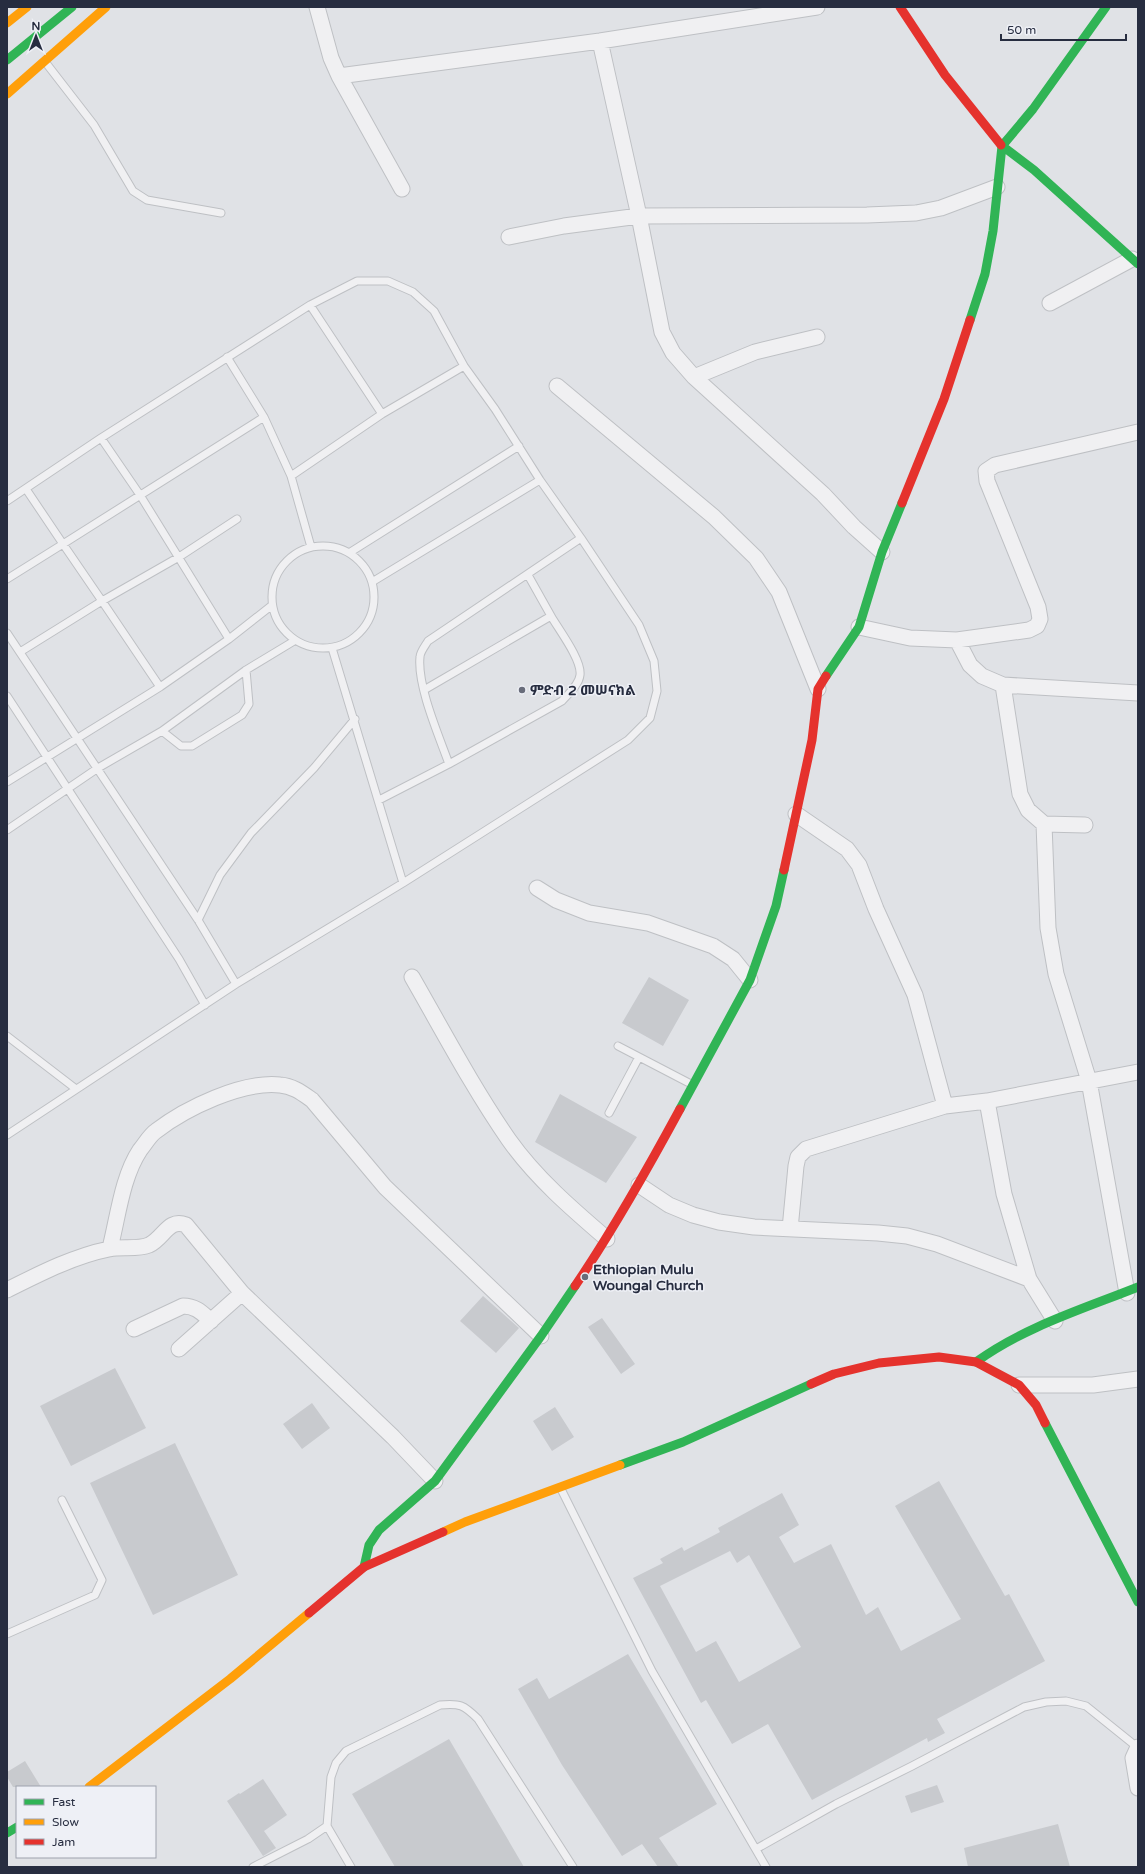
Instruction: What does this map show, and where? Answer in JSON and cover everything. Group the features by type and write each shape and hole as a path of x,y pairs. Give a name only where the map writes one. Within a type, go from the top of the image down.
{"main road":[{"path":"7,23 27,7"},
{"path":"7,60 72,7"},
{"path":"7,94 106,7"},
{"path":"900,7 945,75 1002,146 1034,170 1135,262"},
{"path":"364,1567 369,1545 379,1530 435,1481 541,1336 607,1239 639,1186 750,980 776,906 812,740 818,689 859,627 882,552 944,399 985,274 993,231 996,186 1002,146 1033,109 1106,7"},
{"path":"976,1362 998,1346 1027,1331 1132,1290"},
{"path":"90,1786 230,1679 364,1567 465,1522 683,1442 834,1374 880,1363 939,1357 976,1362 1018,1385 1036,1405 1138,1602"},
{"path":"7,1833 16,1828"}],"street":[{"path":"317,7 331,58 339,76 402,189"},
{"path":"339,76 600,42 817,7"},
{"path":"600,42 639,216 662,332 673,353 694,377 823,494 854,527 882,552"},
{"path":"509,237 564,226 639,216 867,215 916,213 941,208 996,186"},
{"path":"1050,303 1135,262"},
{"path":"694,377 755,352 817,337"},
{"path":"557,386 714,517 756,558 780,592 818,689"},
{"path":"859,627 910,638 957,640 1029,630 1038,626 1040,619 1038,607 987,481 986,471 995,465 1138,432"},
{"path":"957,640 970,665 982,676 1003,685 1138,693"},
{"path":"1003,685 1020,794 1028,810 1044,824 1085,825"},
{"path":"796,814 847,849 859,865 876,909 915,995 945,1106"},
{"path":"1044,824 1048,928 1056,974 1089,1081 1132,1290"},
{"path":"537,888 556,900 588,913 648,923 713,946 733,959 750,980"},
{"path":"412,977 469,1076 509,1140 558,1197 607,1239"},
{"path":"790,1229 797,1162 798,1157 806,1149 945,1106 987,1102 1138,1072"},
{"path":"110,1248 127,1178 140,1150 155,1132 186,1112 222,1095 254,1086 280,1085 298,1090 312,1100 385,1187 541,1336"},
{"path":"987,1102 1004,1194 1029,1279 1054,1321"},
{"path":"639,1186 669,1204 693,1215 719,1222 754,1228 907,1236 937,1244 1029,1279"},
{"path":"7,1290 84,1255 110,1248 148,1245 172,1224 179,1223 186,1225 242,1293 387,1432 435,1481"},
{"path":"179,1349 242,1293"},
{"path":"134,1329 183,1306 191,1306 211,1321"},
{"path":"1018,1385 1093,1385 1138,1380"},
{"path":"1138,1747 1133,1758 1138,1788"}],"lane":[{"path":"44,61 94,125 134,191 147,200 221,213"},
{"path":"7,501 101,438 310,305 357,281 388,281 414,292 434,311 464,366 639,625 654,661 657,691 650,718 628,740 403,883 236,984 7,1135"},
{"path":"310,305 382,414"},
{"path":"228,357 264,417 291,476 311,547"},
{"path":"291,476 382,414 464,366"},
{"path":"7,579 264,417"},
{"path":"101,438 179,556 229,639"},
{"path":"350,553 519,446"},
{"path":"372,582 540,480"},
{"path":"26,489 160,687"},
{"path":"20,652 102,601 179,556 237,519"},
{"path":"449,764 424,690 420,656 428,641 581,538"},
{"path":"331,546 350,553 364,566 372,582 374,599 371,616 368,622 362,631 348,642 332,648 312,648 294,641 279,626 271,606 272,586 279,568 293,555 311,547 331,546"},
{"path":"379,800 449,764 562,700 576,686 580,675 577,660 528,575"},
{"path":"7,782 46,757 77,740 160,687 229,639 271,606"},
{"path":"424,690 551,616"},
{"path":"7,632 77,740 98,768 198,920 236,984"},
{"path":"7,830 98,768 162,731 246,670 294,641"},
{"path":"332,648 355,719 403,883"},
{"path":"162,731 181,746 192,746 242,715 249,704 246,670"},
{"path":"7,696 179,959 206,1005"},
{"path":"198,920 220,875 251,833 314,768 355,719"},
{"path":"7,1036 76,1089"},
{"path":"618,1046 693,1085"},
{"path":"609,1113 638,1057"},
{"path":"560,1488 652,1671 766,1867"},
{"path":"7,1634 95,1595 99,1589 102,1580 62,1500"},
{"path":"756,1849 836,1804 1024,1707 1046,1702 1066,1701 1086,1706 1138,1747"},
{"path":"351,1867 328,1826 331,1777 336,1763 346,1751 440,1705 454,1704 465,1706 478,1719 573,1867"},
{"path":"253,1867 308,1839 328,1826"}],"building":[{"path":"649,977 689,1000 663,1046 622,1023"},
{"path":"560,1094 637,1137 606,1183 535,1142"},
{"path":"483,1296 519,1328 496,1353 460,1321"},
{"path":"602,1318 635,1364 621,1374 588,1327"},
{"path":"115,1368 146,1428 71,1466 40,1406"},
{"path":"312,1403 330,1428 302,1449 283,1424"},
{"path":"555,1407 574,1437 552,1451 533,1421"},
{"path":"175,1443 238,1575 153,1615 90,1483"},
{"path":"939,1481 1005,1596 1009,1594 1045,1661 937,1719 945,1733 928,1742 927,1738 812,1800 768,1724 732,1744 706,1700 701,1703 633,1578 663,1563 660,1559 682,1547 684,1551 720,1532 718,1528 782,1493 799,1525 779,1537 794,1563 831,1544 866,1615 878,1607 901,1651 961,1619 895,1506","holes":["730,1551 737,1563 749,1555 801,1647 739,1682 716,1641 696,1652 660,1586"]},
{"path":"628,1654 717,1804 659,1838 679,1867 658,1867 642,1844 622,1856 562,1765 518,1689 537,1678 549,1699"},
{"path":"449,1739 524,1867 395,1867 352,1794"},
{"path":"25,1761 40,1786 13,1787 7,1777 7,1772"},
{"path":"263,1779 287,1815 264,1831 276,1848 263,1856 227,1801"},
{"path":"937,1785 944,1802 911,1813 905,1796"},
{"path":"1058,1824 1070,1867 968,1867 964,1848"}],"traffic: fast":[{"path":"7,60 72,7"},
{"path":"970,320 985,274 993,231 1002,146 1033,109 1106,7"},
{"path":"1001,145 1034,170 1138,264"},
{"path":"826,676 859,627 882,552 902,503"},
{"path":"680,1109 750,980 776,906 784,870"},
{"path":"364,1567 369,1545 379,1530 435,1481 541,1336 575,1286"},
{"path":"976,1362 994,1350 1034,1329 1075,1311 1138,1287"},
{"path":"620,1465 683,1442 811,1384"},
{"path":"1045,1423 1138,1602"},
{"path":"7,1833 16,1828"}],"traffic: slow":[{"path":"7,23 27,7"},
{"path":"7,94 106,7"},
{"path":"443,1532 465,1522 620,1465"},
{"path":"90,1786 230,1679 309,1613"}],"traffic: jam":[{"path":"900,7 945,75 1001,145"},
{"path":"902,503 944,399 970,320"},
{"path":"784,870 812,740 818,689 826,676"},
{"path":"575,1286 630,1199 680,1109"},
{"path":"811,1384 834,1374 879,1363 939,1357 976,1362 1019,1385 1036,1405 1045,1423"},
{"path":"309,1613 364,1567 443,1532"}],"place":[{"name":"ምድብ 2 መሠናክል","path":"522,690"},
{"name":"Ethiopian Mulu Woungal Church","path":"585,1277"}]}
